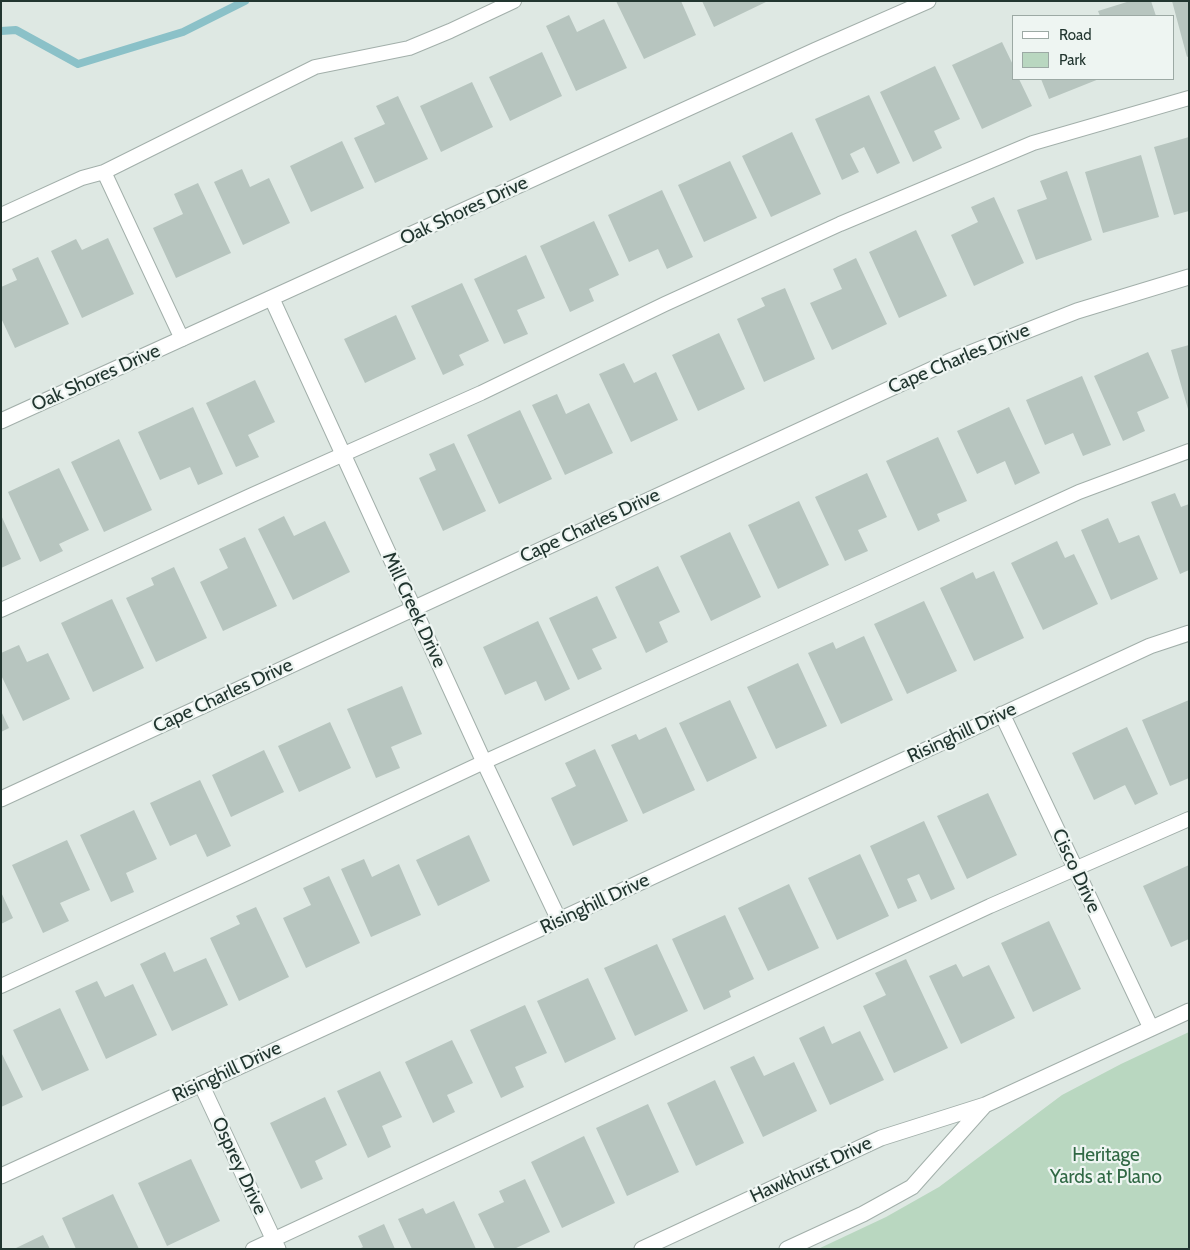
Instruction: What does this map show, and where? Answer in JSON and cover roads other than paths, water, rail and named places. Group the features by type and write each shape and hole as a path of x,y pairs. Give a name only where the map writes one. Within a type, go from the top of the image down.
{"street":[{"name":"Oak Shores Drive","path":"1,421 807,54 928,1"},
{"name":"Cape Charles Drive","path":"1,799 950,361 1077,311 1189,276"},
{"name":"Mill Creek Drive","path":"272,299 484,762 559,920"},
{"name":"Risinghill Drive","path":"1,1176 1150,646 1189,633"},
{"name":"Cisco Drive","path":"1002,714 1151,1028"},
{"name":"Hawkhurst Drive","path":"642,1249 881,1138 985,1105 1189,1011"},
{"name":"Osprey Drive","path":"201,1084 275,1244"},
{"name":"Hawkhurst Drive","path":"787,1249 863,1214 912,1186 985,1105"}],"lane":[{"path":"1,215 82,178 104,172 315,67 410,48 514,1"},
{"path":"1,610 343,454 482,393 665,304 840,224 1024,146 1189,98"},
{"path":"104,172 182,339"},
{"path":"1,986 484,762 1079,492 1189,451"},
{"path":"252,1249 275,1244 990,906 1189,819"}],"waterway":[{"path":"1,31 16,30 78,64 183,32 245,1"}],"park label":[{"name":"Heritage Yards at Plano","path":"1106,1166"}]}
